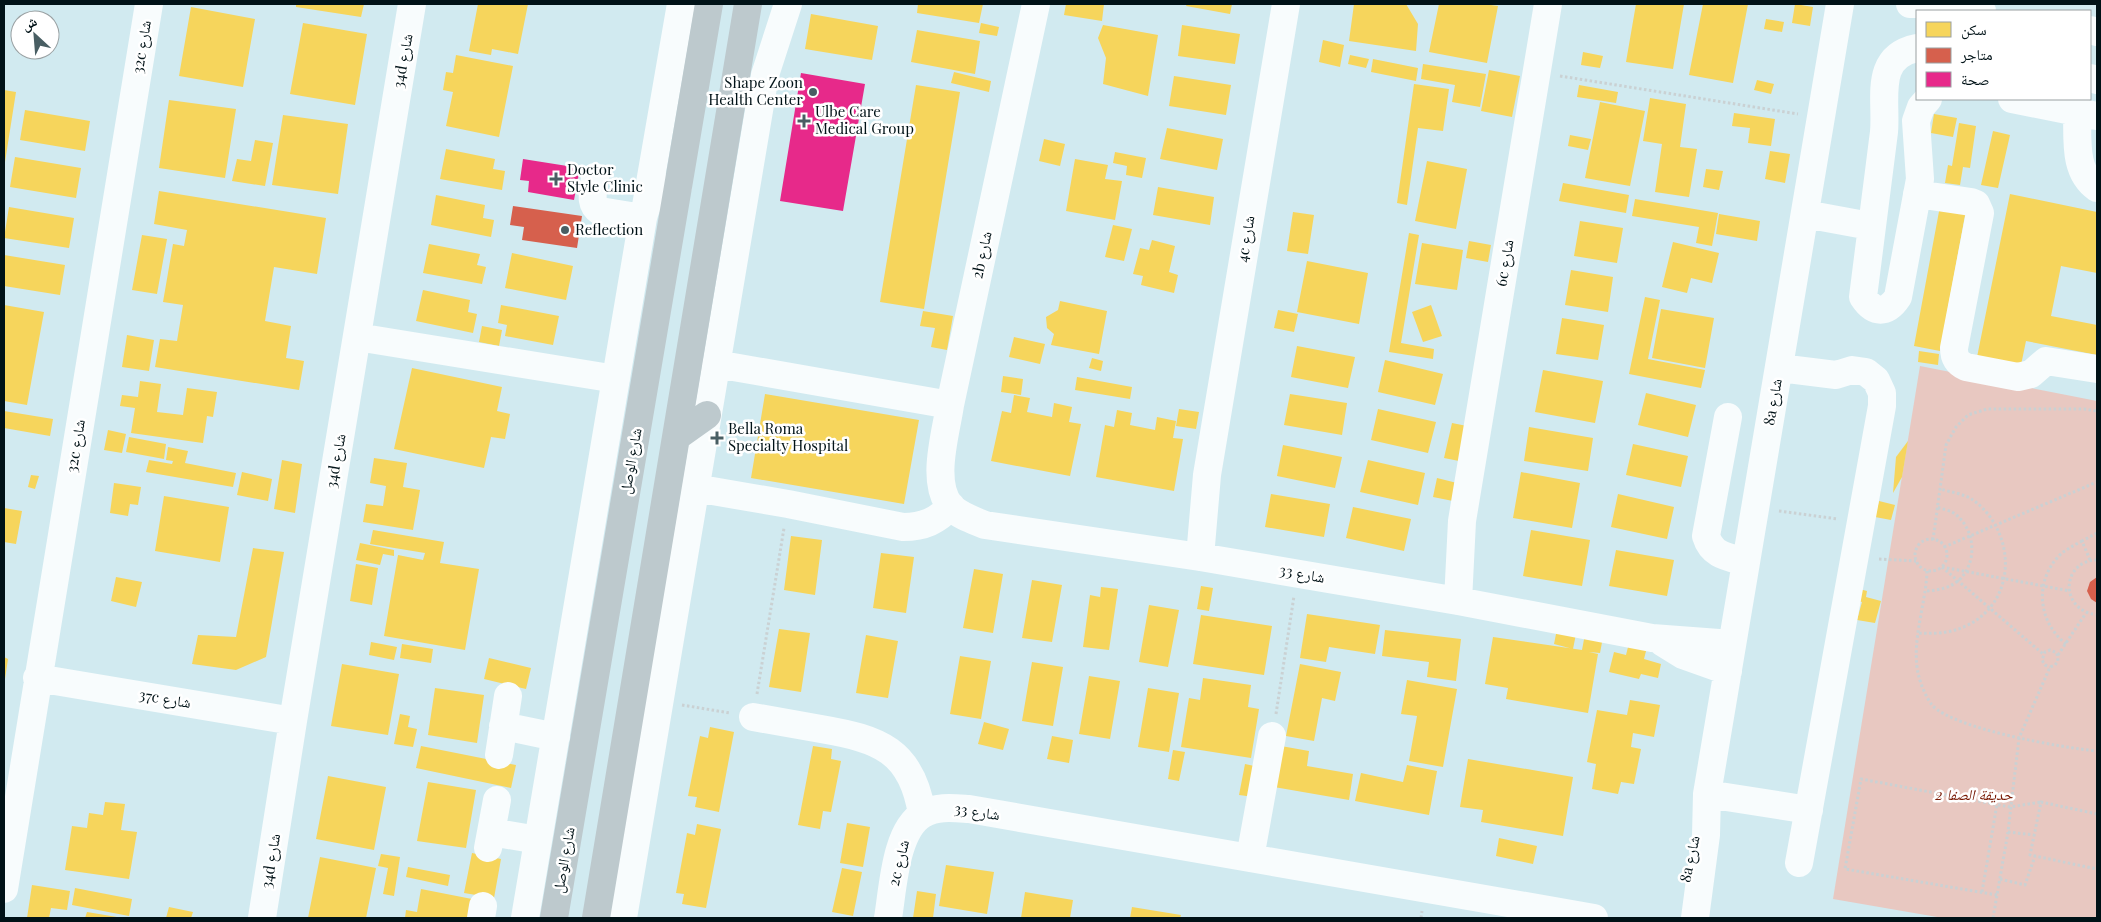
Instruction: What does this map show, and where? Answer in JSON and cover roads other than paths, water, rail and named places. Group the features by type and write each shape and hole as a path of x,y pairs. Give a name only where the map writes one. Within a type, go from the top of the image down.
{"main road":[{"name":"شارع الوصل","path":"554,918 709,4"},
{"path":"596,918 748,4"},
{"path":"676,436 707,415"}],"street":[{"name":"32c شارع","path":"4,889 37,678 149,4"},
{"name":"34d شارع","path":"262,918 412,4"},
{"path":"525,918 681,4"},
{"path":"623,918 765,75 788,4"},
{"name":"2b شارع","path":"951,506 942,488 940,468 950,405 1036,4"},
{"name":"4c شارع","path":"1189,555 1200,490 1207,475 1286,4"},
{"name":"6c شارع","path":"1448,599 1452,544 1462,522 1548,4"},
{"name":"8a شارع","path":"1678,918 1696,831 1708,790 1840,4"},
{"path":"1910,4 1943,4 1976,10"},
{"path":"1916,48 1908,50 1894,59 1886,74 1883,90 1885,104 1884,132 1870,226 1863,298 1869,307 1880,310 1892,307 1898,297 1917,194 1920,164 1916,121 1921,107 1927,100"},
{"path":"2017,100 2087,114 2080,165 2089,182 2097,188"},
{"path":"595,177 592,199 596,208 600,211 644,212"},
{"path":"644,212 654,195 665,188 678,186"},
{"path":"1917,194 1971,202 1979,209 1980,218 1954,348 1956,360 1966,367 2018,377 2031,374 2046,361 2097,369"},
{"path":"1805,214 1870,226"},
{"path":"357,338 616,379"},
{"path":"1781,358 1844,361 1852,370 1866,372 1876,380 1882,393 1882,406 1799,863"},
{"path":"716,364 950,405"},
{"path":"1728,417 1706,536 1709,546 1716,553 1746,562"},
{"path":"695,488 903,527 917,527 930,523 951,506"},
{"name":"شارع 33","path":"951,506 967,518 985,525 1189,555 1448,599 1656,639 1732,644"},
{"name":"شارع 33","path":"1656,639 1683,656 1728,671"},
{"name":"37c شارع","path":"37,678 293,721"},
{"path":"499,755 508,696"},
{"path":"753,717 855,735 876,743 895,755 910,772 919,793 922,814"},
{"path":"503,726 556,736"},
{"path":"1250,858 1272,736"},
{"path":"1708,790 1810,803"},
{"name":"8a شارع","path":"1695,918 1706,835 1708,790"},
{"path":"497,800 489,840 538,840"},
{"name":"شارع 33","path":"922,814 944,807 969,809 1594,918"},
{"name":"2c شارع","path":"888,918 898,855 906,831 922,814"}],"place":[{"name":"Shape Zoon Health Center","path":"813,92"},
{"name":"Ulbe Care Medical Group","path":"804,121"},
{"name":"Doctor Style Clinic","path":"556,179"},
{"name":"Reflection","path":"565,230"},
{"name":"Bella Roma Specialty Hospital","path":"717,438"}],"park label":[{"name":"حديقة الصفا 2","path":"1974,795"}]}
